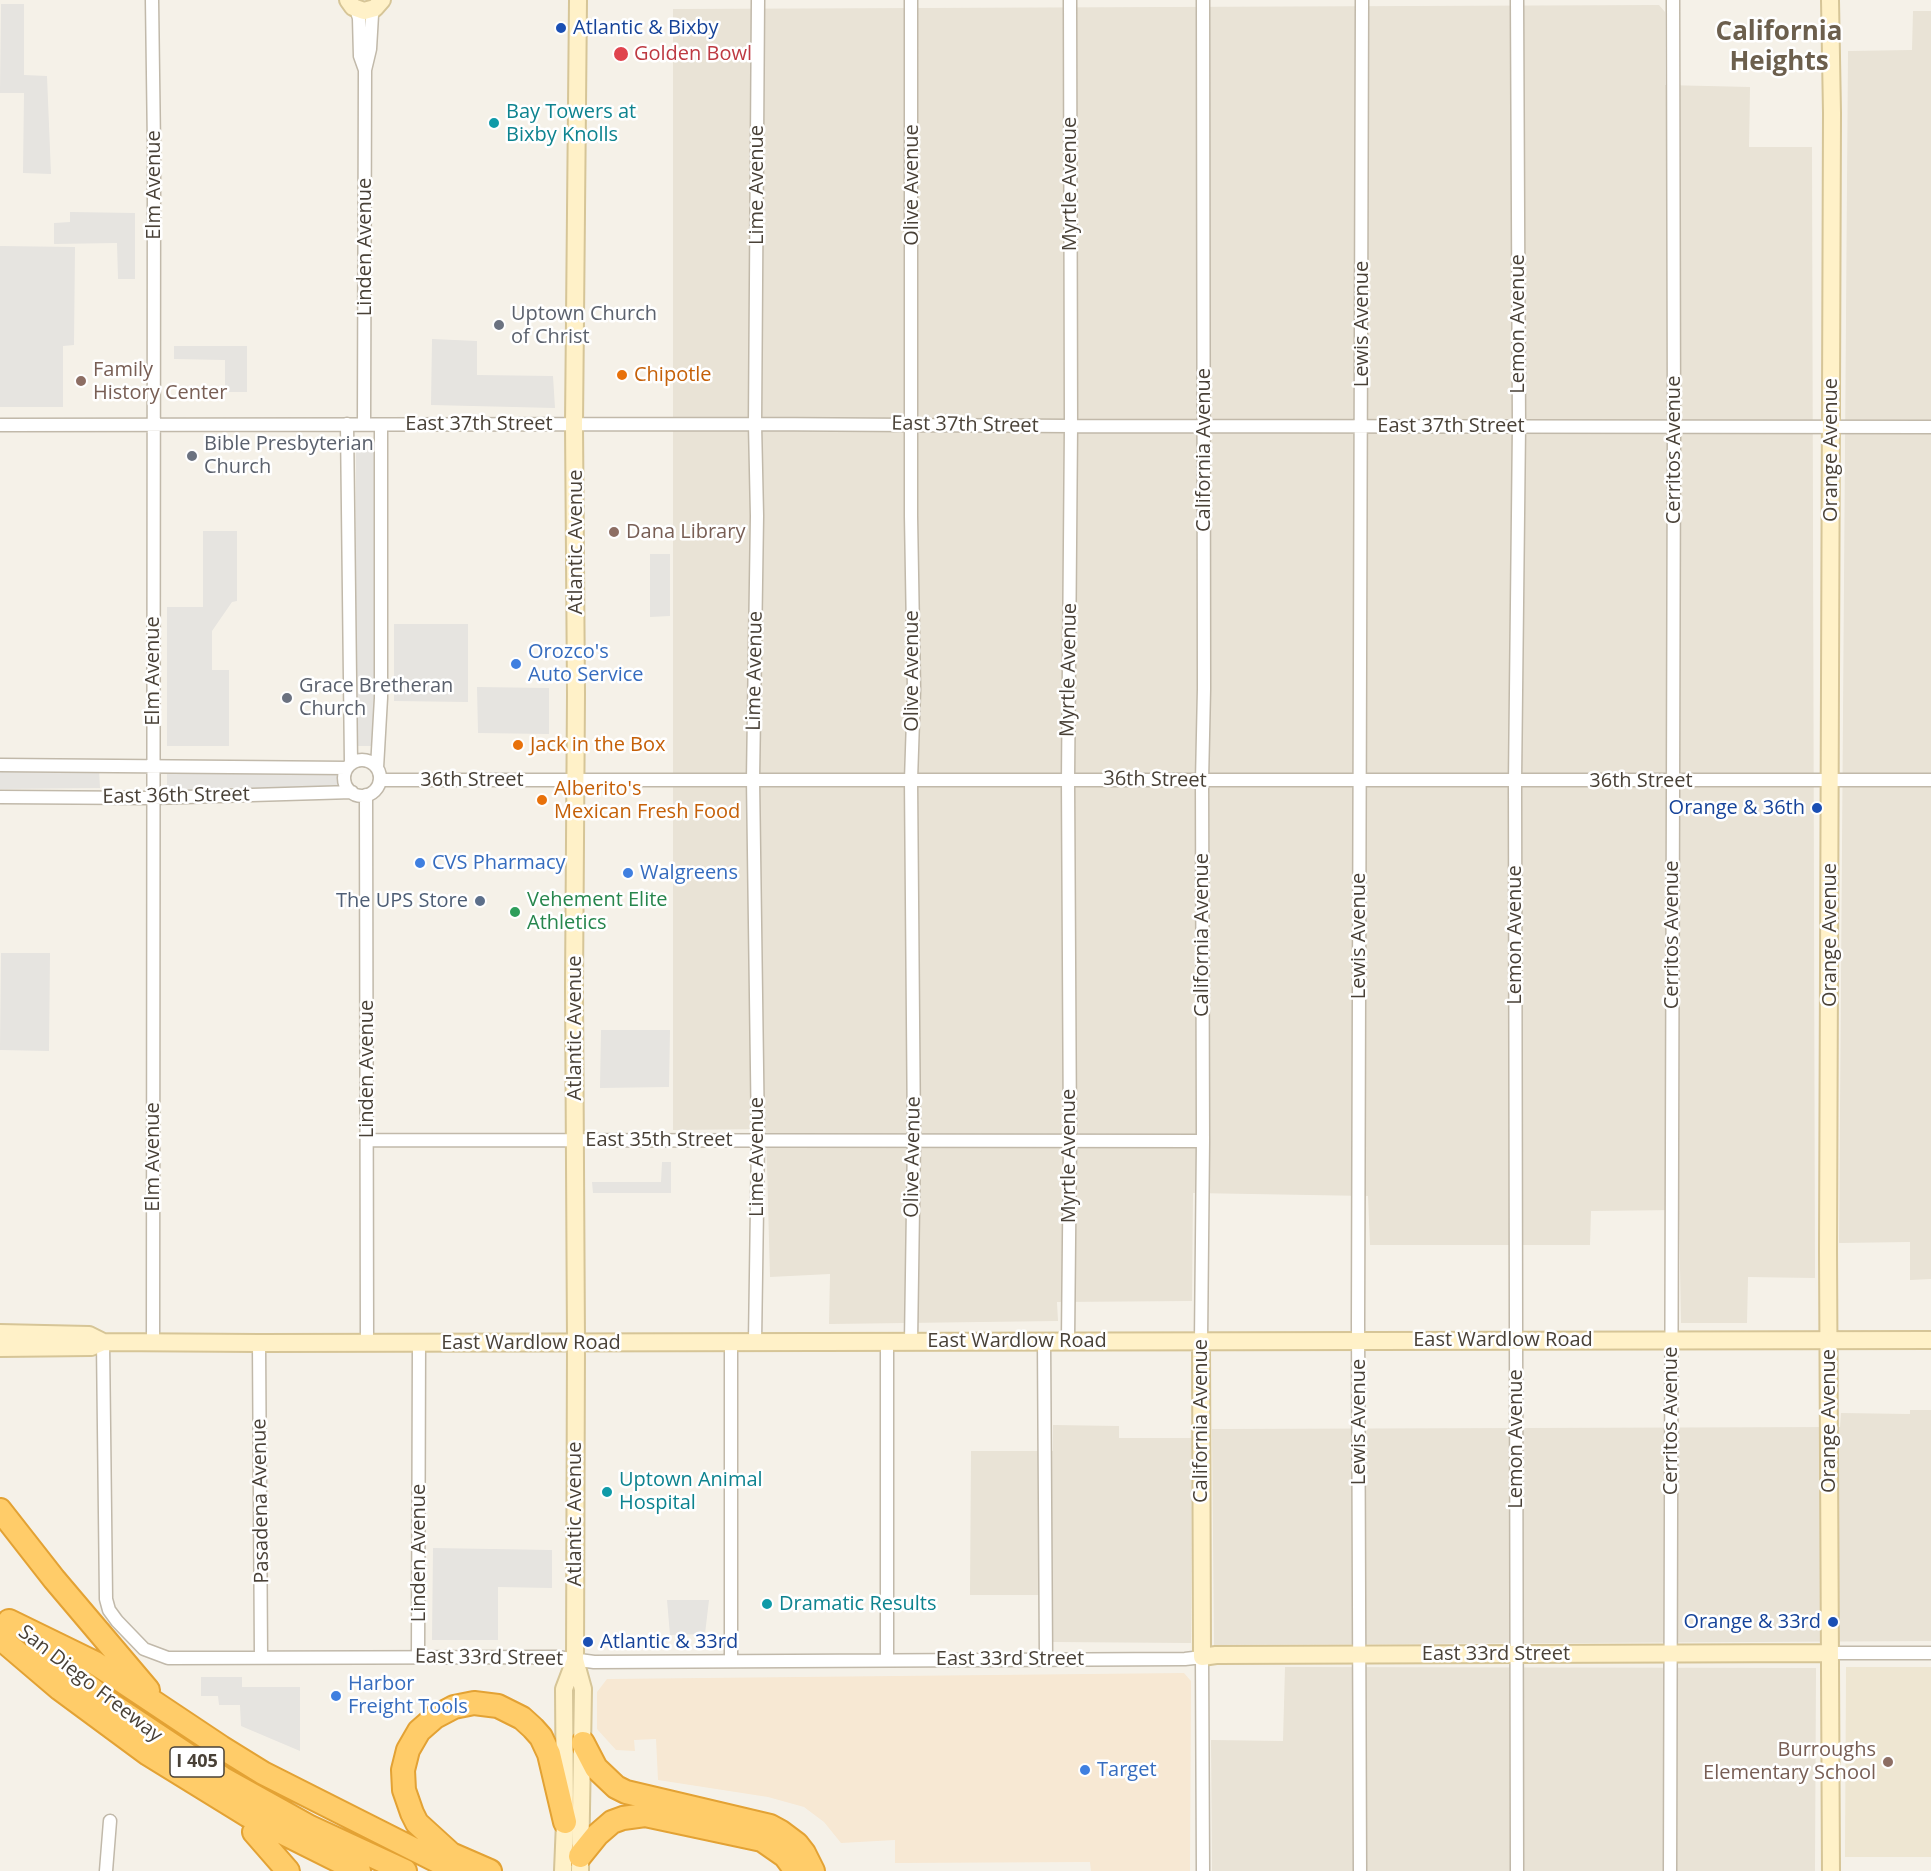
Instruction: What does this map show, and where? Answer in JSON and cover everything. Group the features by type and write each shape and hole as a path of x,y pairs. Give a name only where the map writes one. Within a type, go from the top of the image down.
{"highway":[{"path":"0,1510 76,1607 164,1710"},
{"path":"0,1523 20,1535"},
{"path":"3,1621 94,1663 263,1773 307,1795 356,1811 454,1863 490,1871"},
{"path":"3,1621 60,1689 148,1754 247,1815 359,1871"},
{"name":"San Diego Freeway","path":"3,1621 112,1705 222,1778 310,1827 405,1871"},
{"name":"San Diego Freeway","path":"0,1652 57,1700 180,1788 254,1832 335,1871"},
{"path":"454,1863 417,1822 412,1813 404,1790 403,1770 408,1750 419,1731 435,1717 454,1707 474,1703 498,1706 522,1718 533,1728 541,1737 549,1754 565,1822"},
{"path":"583,1743 596,1768 616,1787 626,1792 770,1826 796,1844 807,1858 813,1871"},
{"path":"580,1863 597,1835 612,1822 645,1815 762,1840 785,1856 796,1871"},
{"path":"254,1832 288,1871"}],"main road":[{"name":"Atlantic Avenue","path":"578,0 574,424 576,780 574,1140 575,1660 583,1689 580,1863"},
{"name":"Orange Avenue","path":"1830,0 1832,113 1829,1340 1832,1871"},
{"path":"348,3 364,11 379,4"},
{"name":"East Wardlow Road","path":"0,1333 89,1335 103,1342"},
{"name":"East Wardlow Road","path":"0,1348 91,1347 103,1342 1931,1340"},
{"name":"California Avenue","path":"1201,1341 1202,1657"},
{"name":"East 33rd Street","path":"1202,1657 1226,1655 1830,1653"},
{"name":"Atlantic Avenue","path":"562,1871 565,1822 564,1689 575,1660"}],"street":[{"name":"Elm Avenue","path":"152,0 153,1342"},
{"name":"Lime Avenue","path":"755,1342 758,1140 753,779 757,528 755,424 758,0"},
{"name":"Olive Avenue","path":"911,0 914,690 911,780 914,1140 911,1342"},
{"name":"Myrtle Avenue","path":"1068,1341 1070,0"},
{"name":"California Avenue","path":"1201,1341 1204,689 1203,0"},
{"name":"Lewis Avenue","path":"1360,1871 1358,1341 1362,0"},
{"name":"Lemon Avenue","path":"1517,0 1519,426 1515,781 1517,1871"},
{"name":"Cerritos Avenue","path":"1670,1871 1673,0"},
{"path":"348,3 359,18 360,56 365,70"},
{"path":"365,70 370,49 372,15 379,4"},
{"name":"Linden Avenue","path":"364,424 365,70"},
{"path":"347,424 349,766 344,779 352,792 366,795 375,790 379,774 381,425"},
{"name":"East 37th Street","path":"0,425 912,424 1931,427"},
{"path":"349,766 356,761 368,761 379,774"},
{"name":"East 36th Street","path":"0,765 349,766"},
{"name":"36th Street","path":"379,774 576,780 1359,782 1931,780"},
{"name":"East 36th Street","path":"0,797 152,798 352,792"},
{"name":"Linden Avenue","path":"366,795 367,1342"},
{"name":"East 35th Street","path":"367,1140 1203,1141"},
{"path":"1044,1341 1046,1659"},
{"name":"East 33rd Street","path":"103,1342 106,1599 109,1610 144,1649 168,1658 557,1657 594,1662 731,1660 814,1662 1202,1657"},
{"name":"Linden Avenue","path":"418,1657 419,1342"},
{"path":"887,1342 887,1660"},
{"name":"Pasadena Avenue","path":"259,1343 261,1658"},
{"path":"730,1343 731,1660"},
{"name":"East 33rd Street","path":"1830,1653 1931,1653"},
{"name":"California Avenue","path":"1202,1657 1203,1871"},
{"path":"106,1871 110,1821"}],"shaded area":[{"path":"1,4 24,4 24,75 47,76 51,174 23,173 24,93 0,93"},
{"path":"1659,5 1665,12 1665,85 1750,87 1749,147 1812,147 1815,1278 1748,1277 1747,1323 1681,1323 1679,1210 1591,1211 1590,1245 1370,1245 1368,1196 1193,1193 1192,1301 1057,1302 1058,1321 829,1324 830,1274 770,1277 766,1129 673,1130 673,9"},
{"path":"1913,11 1931,11 1931,1279 1910,1280 1910,1242 1839,1243 1848,51 1912,50"},
{"path":"70,212 135,213 135,279 118,279 117,243 54,244 54,223 70,222"},
{"path":"0,246 75,247 74,345 63,346 63,407 0,407"},
{"path":"432,339 477,341 477,375 553,376 555,408 431,405"},
{"path":"174,346 247,346 247,392 225,392 225,360 174,359"},
{"path":"375,449 375,746 355,746 356,450"},
{"path":"203,531 237,531 237,601 232,602 212,631 212,670 229,670 229,746 167,746 167,607 203,607"},
{"path":"650,554 670,554 670,616 650,617"},
{"path":"394,624 468,624 468,702 394,701"},
{"path":"477,687 549,688 549,734 478,733"},
{"path":"99,769 100,788 0,789 0,770"},
{"path":"343,771 343,790 167,791 167,772"},
{"path":"1,953 50,953 49,1051 0,1050"},
{"path":"601,1030 670,1030 669,1087 600,1088"},
{"path":"662,1162 671,1162 671,1193 593,1193 592,1182 661,1182"},
{"path":"1910,1410 1931,1410 1931,1641 1214,1645 1212,1429 1840,1427 1841,1413 1910,1414"},
{"path":"1053,1425 1119,1426 1119,1438 1192,1438 1191,1643 1052,1642 1053,1595 970,1595 971,1451 1053,1451"},
{"path":"433,1548 552,1550 552,1588 498,1587 498,1640 432,1640"},
{"path":"667,1600 709,1600 705,1634 670,1635"},
{"path":"1285,1667 1816,1668 1815,1871 1212,1871 1211,1740 1283,1741"},
{"name":"Burroughs Elementary School","path":"1846,1667 1931,1667 1931,1857 1845,1857"},
{"path":"1184,1673 1191,1681 1190,1871 1091,1871 1090,1862 895,1863 895,1840 841,1843 824,1822 804,1807 768,1797 658,1780 656,1739 634,1740 635,1751 616,1750 597,1729 597,1692 607,1679"},
{"path":"201,1677 242,1677 242,1687 300,1687 300,1751 241,1726 240,1705 219,1705 218,1696 201,1696"}],"place":[{"name":"Atlantic & Bixby","path":"561,28"},
{"name":"Golden Bowl","path":"621,54"},
{"name":"Bay Towers at Bixby Knolls","path":"494,123"},
{"name":"Uptown Church of Christ","path":"499,325"},
{"name":"Chipotle","path":"622,375"},
{"name":"Family History Center","path":"81,381"},
{"name":"Bible Presbyterian Church","path":"192,456"},
{"name":"Dana Library","path":"614,532"},
{"name":"Orozco's Auto Service","path":"516,664"},
{"name":"Grace Bretheran Church","path":"287,698"},
{"name":"Jack in the Box","path":"518,745"},
{"name":"Alberito's Mexican Fresh Food","path":"542,800"},
{"name":"Orange & 36th","path":"1817,808"},
{"name":"CVS Pharmacy","path":"420,863"},
{"name":"Walgreens","path":"628,873"},
{"name":"The UPS Store","path":"480,901"},
{"name":"Vehement Elite Athletics","path":"515,912"},
{"name":"Uptown Animal Hospital","path":"607,1492"},
{"name":"Dramatic Results","path":"767,1604"},
{"name":"Orange & 33rd","path":"1833,1622"},
{"name":"Atlantic & 33rd","path":"588,1642"},
{"name":"Harbor Freight Tools","path":"336,1696"},
{"name":"Burroughs Elementary School","path":"1888,1762"},
{"name":"Target","path":"1085,1770"}],"district":[{"name":"California Heights","path":"1779,48"}]}
